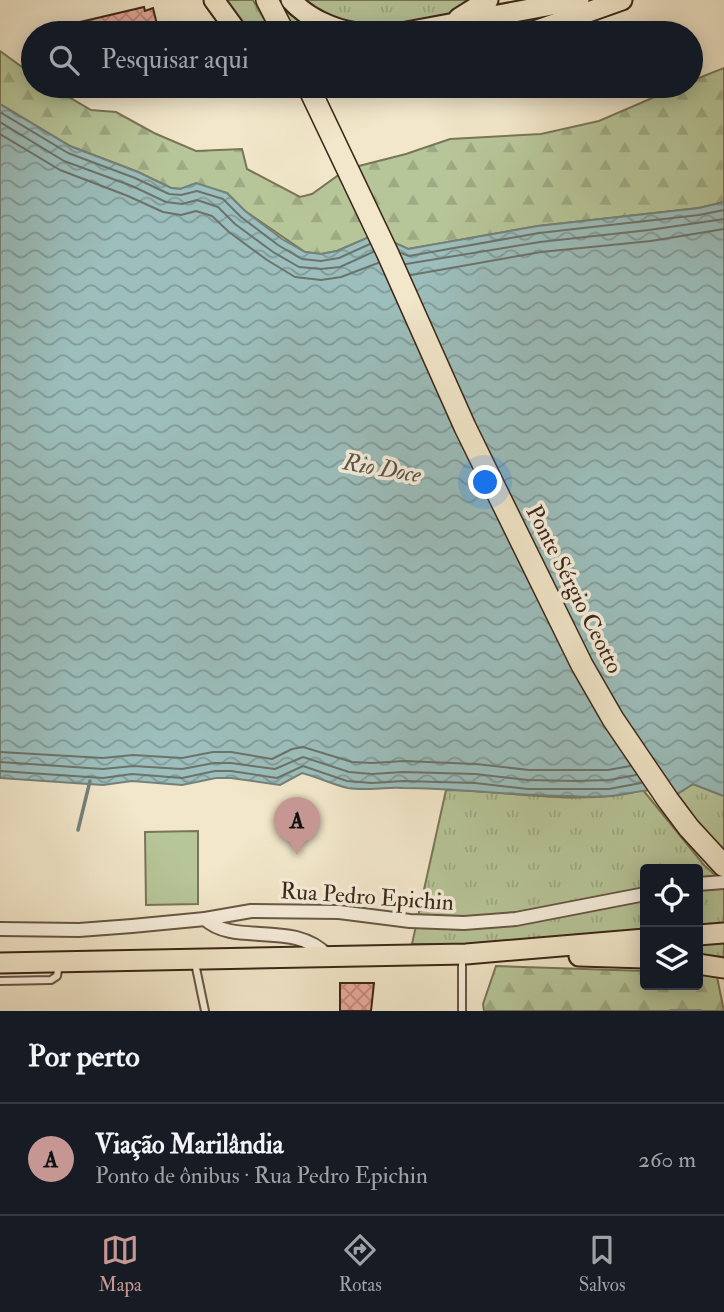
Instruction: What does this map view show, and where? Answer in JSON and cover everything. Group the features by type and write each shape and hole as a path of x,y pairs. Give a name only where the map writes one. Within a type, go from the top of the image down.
{"highway":[{"path":"267,0 278,21"},
{"name":"Ponte Sérgio Ceotto","path":"314,98 387,252 464,427 582,665 613,719 668,800 689,828 724,866"}],"main road":[{"path":"214,0 229,21"},
{"path":"291,0 320,21"},
{"path":"452,21 488,0"},
{"path":"563,21 622,0"},
{"path":"465,21 566,1"},
{"path":"548,21 566,1"},
{"path":"703,935 724,933"},
{"path":"464,954 640,939"},
{"path":"0,963 464,954 640,958"},
{"path":"703,965 724,968"}],"street":[{"path":"703,884 724,882"},
{"name":"Rua Pedro Epichin","path":"0,929 79,930 205,919 251,911 339,912 410,921 464,923 516,919 640,895"},
{"path":"205,919 211,925 225,930 301,938 318,945 328,956"}],"lane":[{"path":"462,1011 464,954"},
{"path":"194,958 205,1011"},
{"path":"0,981 51,980 57,976 60,962"}],"green space":[{"path":"219,0 253,0 265,21 234,21"},
{"path":"297,0 480,0 454,20 448,21 338,21"},
{"path":"283,10 302,21 289,21"},
{"path":"551,10 548,16 535,21 491,21"},
{"path":"0,51 21,66 21,98 70,98 91,110 116,112 154,133 196,151 242,149 247,169 300,197 312,194 347,169 450,139 541,134 599,121 652,98 703,98 703,76 724,68 724,202 699,208 538,226 408,249 376,234 337,251 321,254 305,252 245,211 227,193 171,188 138,172 70,146 0,104"},
{"path":"693,784 724,796 724,855 674,796"},
{"path":"446,790 595,797 643,790 704,865 724,883 724,923 703,926 703,864 640,864 640,933 500,944 412,944"},
{"path":"198,831 198,904 146,905 145,832"},
{"path":"724,939 724,959 703,957 703,941"},
{"path":"496,966 640,971 640,990 703,990 703,975 717,977 724,1011 484,1011 483,1004"}],"water":[{"name":"Rio Doce","path":"0,104 70,146 138,172 171,188 180,189 196,183 227,193 245,211 282,239 305,252 321,254 337,251 376,234 408,249 538,226 699,208 724,202 724,796 693,784 674,796 651,790 590,797 423,788 355,789 302,773 280,785 231,778 216,778 182,785 132,781 103,785 0,778"}],"building":[{"path":"144,7 145,11 153,8 156,21 84,21"},
{"path":"340,983 374,983 371,1011 340,1011"}],"waterway":[{"path":"78,830 90,781"},
{"path":"670,1011 701,1011"}],"place":[{"name":"Viação Marilândia","path":"297,855"}]}
